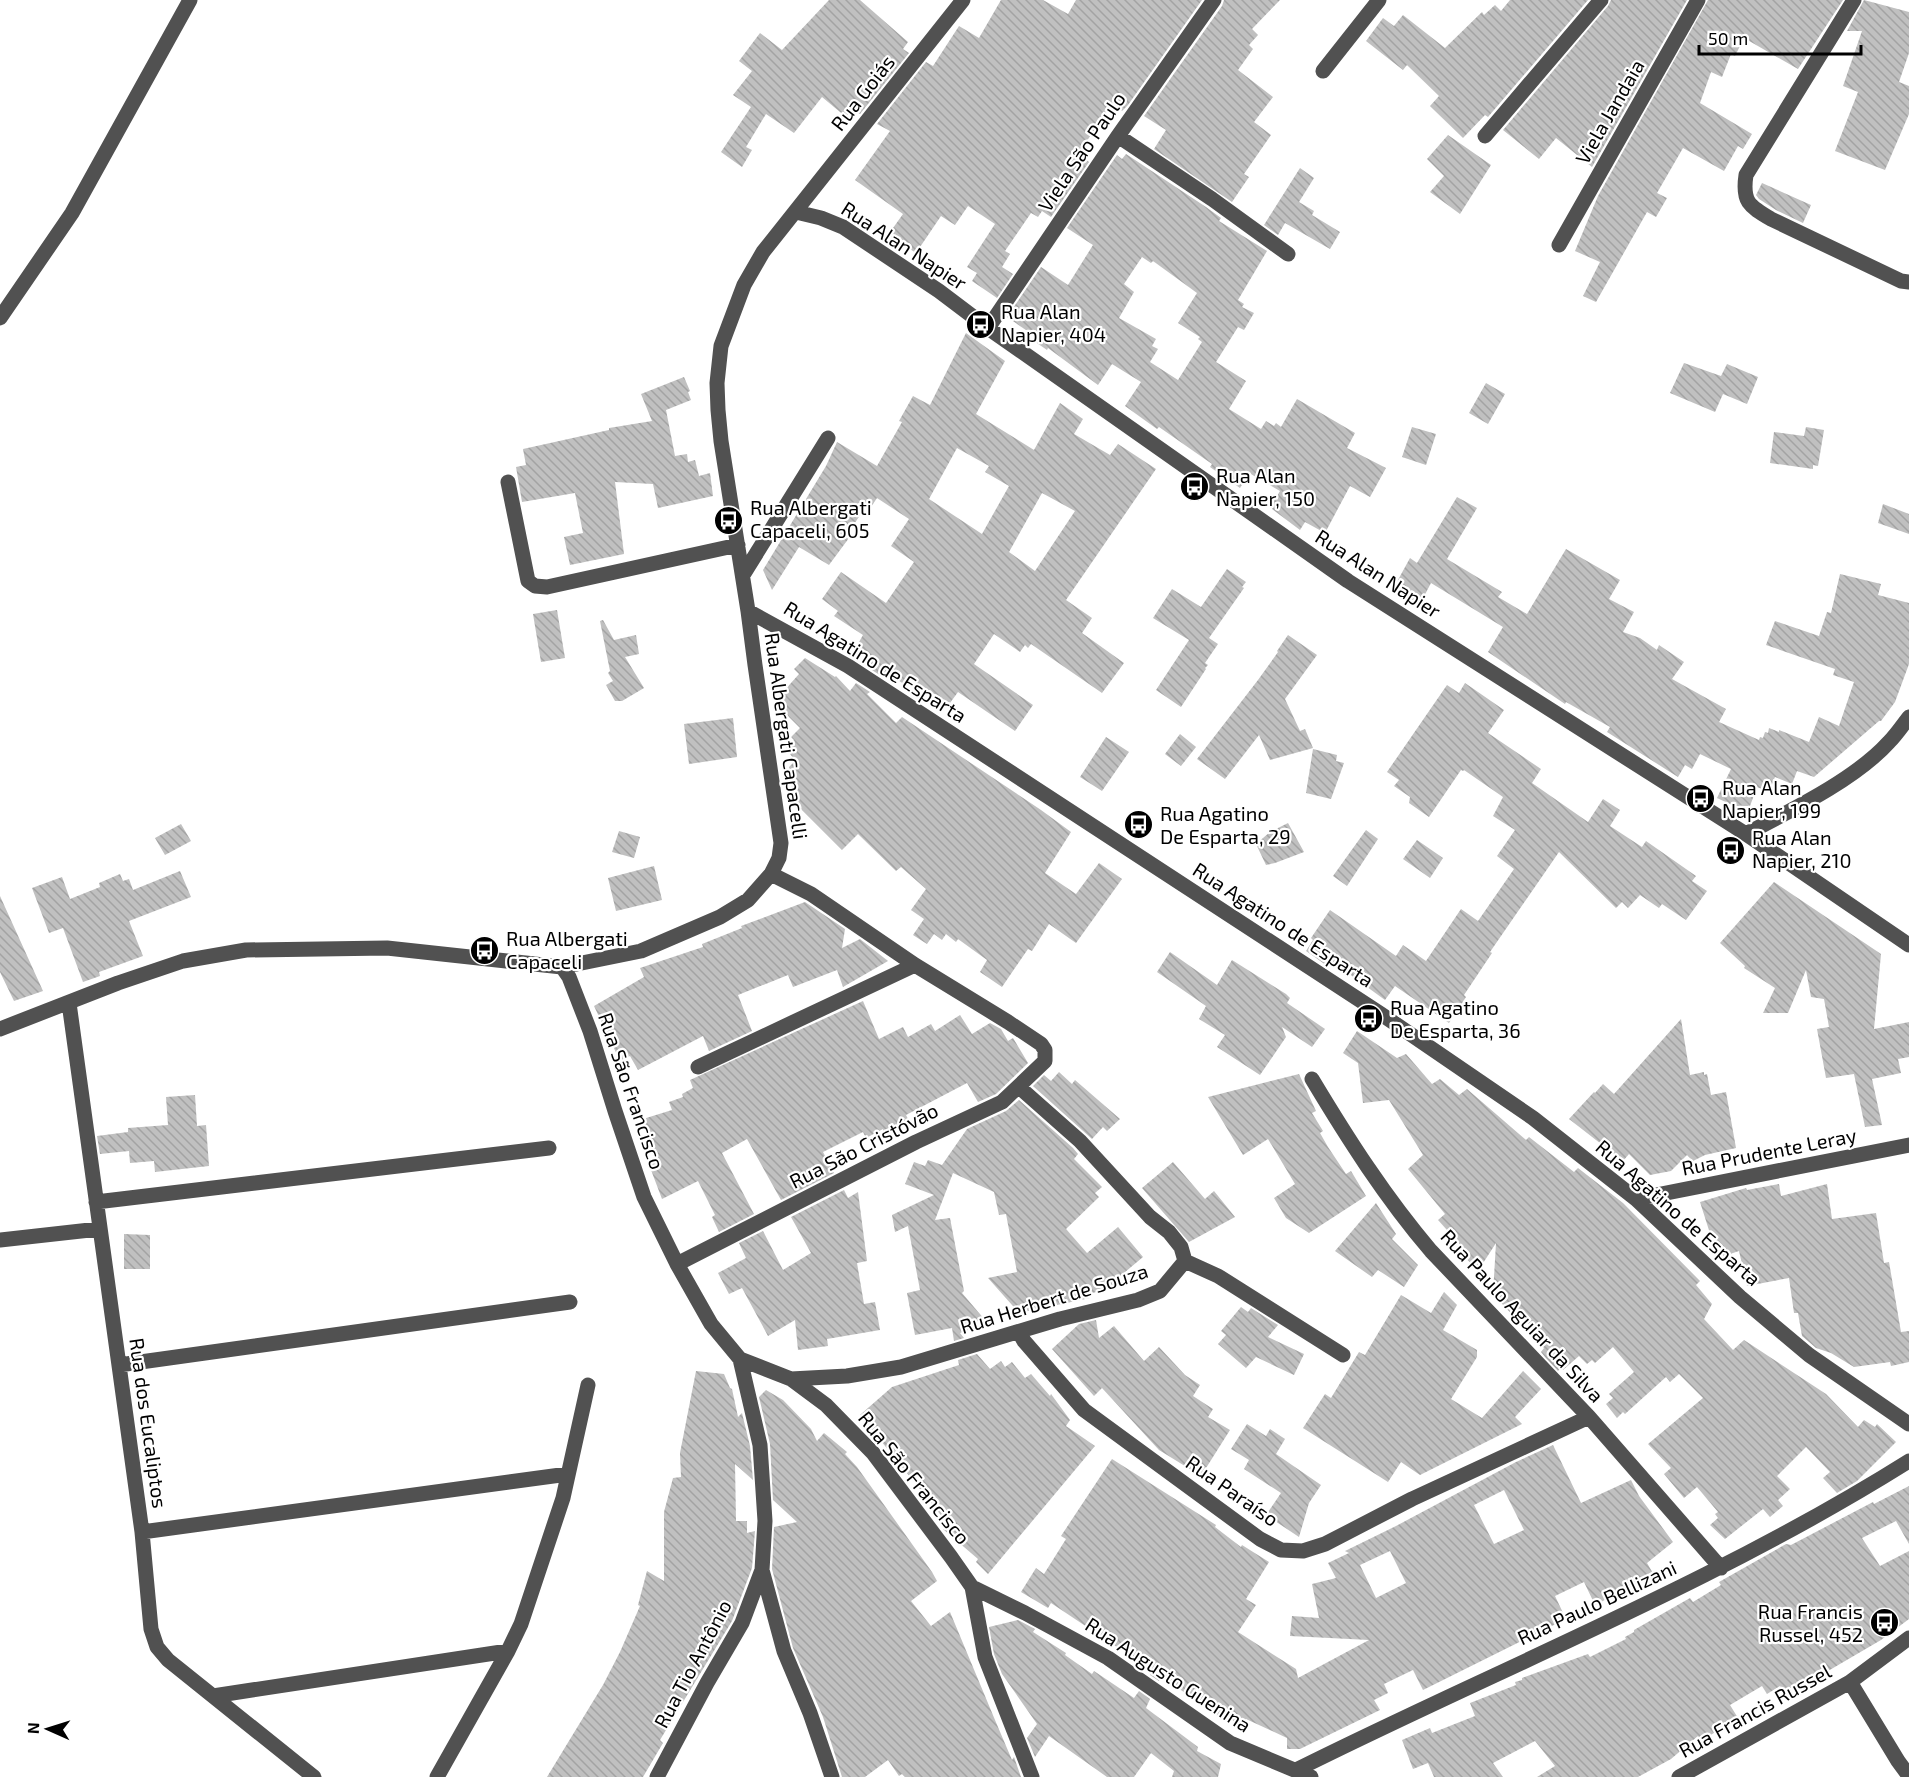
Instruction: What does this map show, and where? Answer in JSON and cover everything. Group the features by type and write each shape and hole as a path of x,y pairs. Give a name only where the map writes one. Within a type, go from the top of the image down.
{"street":[{"path":"0,318 72,213 190,0"},
{"name":"Rua Goiás","path":"796,212 963,0"},
{"name":"Viela São Paulo","path":"988,328 1118,136 1214,0"},
{"path":"1323,71 1379,0"},
{"path":"1485,136 1601,0"},
{"name":"Viela Jandaia","path":"1559,245 1698,0"},
{"path":"1854,0 1746,175 1744,186 1746,200 1752,208 1771,219 1900,281 1909,282"},
{"path":"1118,136 1212,199 1288,254"},
{"name":"Rua Alan Napier","path":"796,212 821,218 843,227 939,291 988,328 1348,581 1746,834 1909,945"},
{"name":"Rua Albergati Capacelli","path":"0,1029 118,983 183,961 246,950 387,948 562,967 640,951 720,917 748,900 771,874 779,858 780,832 721,441 717,383 721,346 744,285 763,252 796,212"},
{"path":"743,575 828,438"},
{"path":"508,482 528,581 535,586 547,587 738,545"},
{"name":"Rua Agatino de Esparta","path":"748,611 848,666 1381,1014 1533,1118 1636,1199 1740,1297 1809,1355 1908,1421"},
{"path":"1746,834 1790,811 1862,765 1888,744 1909,717"},
{"path":"771,874 811,894 915,965"},
{"path":"698,1067 915,965"},
{"name":"Rua São Cristóvão","path":"677,1264 916,1142 1002,1102 1045,1061 1045,1050 1041,1044 915,965"},
{"name":"Rua São Francisco","path":"562,967 569,976 590,1031 644,1197 677,1264 711,1324 740,1359 791,1379 826,1405 873,1453 972,1587 985,1657 1032,1777"},
{"name":"Rua dos Eucaliptos","path":"69,1003 142,1532 151,1629 157,1647 168,1660 314,1777"},
{"name":"Rua Paulo Aguiar da Silva","path":"1312,1079 1357,1153 1409,1225 1589,1417 1721,1568"},
{"path":"1019,1087 1080,1141 1150,1217 1169,1232 1181,1247 1185,1261 1218,1276 1343,1355"},
{"name":"Rua Prudente Leray","path":"1636,1199 1909,1145"},
{"path":"96,1202 549,1148"},
{"path":"0,1240 99,1229"},
{"name":"Rua Herbert de Souza","path":"791,1379 846,1376 901,1367 1059,1319 1109,1308 1160,1291 1185,1261"},
{"path":"119,1365 570,1302"},
{"name":"Rua Paraíso","path":"1019,1332 1024,1341 1084,1410 1260,1539 1281,1550 1303,1551 1325,1544 1412,1499 1589,1417"},
{"path":"740,1359 760,1445 765,1521 762,1570 784,1651 810,1713 832,1777"},
{"path":"437,1777 508,1651 524,1613 563,1498 588,1385"},
{"name":"Rua Paulo Bellizani","path":"1296,1770 1721,1568 1866,1488 1909,1461"},
{"path":"142,1532 568,1474"},
{"name":"Rua Tio Antônio","path":"657,1777 742,1623 762,1570"},
{"name":"Rua Augusto Guenina","path":"972,1587 1108,1658 1230,1743 1311,1777"},
{"name":"Rua Francis Russel","path":"1679,1777 1850,1682 1909,1638"},
{"path":"213,1696 508,1651"},
{"path":"1850,1682 1909,1776"}],"building":[{"path":"829,0 860,0 908,42 903,49 909,53 860,114 852,110 846,117 822,97 794,133 766,114 746,147 752,150 742,167 721,152 751,107 733,95 752,71 739,61 760,33 782,50"},
{"path":"1001,0 1043,0 1068,14 1076,0 1202,0 1128,105 1122,111 1112,104 1078,154 1089,162 1051,217 1042,211 1038,217 1031,213 1005,251 1010,254 1002,267 1013,274 997,298 972,281 977,273 967,267 995,224 968,206 955,225 941,216 916,253 888,235 903,214 855,180 890,131 877,124 926,62 933,66 959,26 979,38"},
{"path":"1224,0 1280,0 1252,29 1258,35 1249,45 1253,49 1238,70 1273,97 1254,122 1271,135 1244,174 1249,177 1232,202 1154,149 1166,130 1144,116"},
{"path":"1510,0 1588,0 1488,117 1485,115 1463,138 1430,106 1439,96 1407,65 1403,70 1366,41 1383,18 1394,26 1403,15 1445,48 1482,12 1484,15 1495,5 1501,11"},
{"path":"1611,0 1687,0 1592,167 1556,138 1539,159 1503,130"},
{"path":"1708,0 1843,0 1798,69 1744,38 1735,56 1731,54 1722,77 1711,72 1700,103 1752,134 1743,149 1738,146 1724,171 1683,148 1657,193 1667,198 1656,217 1647,212 1596,302 1583,296 1600,262 1575,251 1598,196"},
{"path":"1864,0 1909,12 1909,53 1899,82 1909,86 1909,114 1885,170 1835,151 1858,92 1843,86 1862,31 1847,31"},
{"path":"1448,135 1491,165 1460,214 1430,192 1444,176 1427,159"},
{"path":"1126,154 1206,207 1221,218 1219,221 1267,251 1238,300 1244,304 1242,307 1254,313 1244,330 1238,327 1216,362 1246,381 1229,409 1261,429 1266,421 1274,426 1276,423 1281,427 1297,399 1355,433 1347,448 1386,468 1370,497 1350,486 1325,533 1305,522 1300,530 1272,509 1271,506 1280,491 1249,473 1240,488 1210,467 1212,464 1125,406 1141,382 1112,364 1098,385 1048,348 1047,350 1034,341 1036,337 1007,317 1041,267 1068,285 1093,245 1067,228 1117,155 1122,159","holes":["1142,257 1151,263 1153,261 1197,293 1178,323 1200,337 1198,339 1202,342 1178,380 1150,362 1158,349 1152,346 1156,339 1119,318 1134,292 1124,284"]},
{"path":"1300,168 1314,178 1299,202 1314,211 1312,215 1340,232 1330,249 1285,223 1278,235 1264,225"},
{"path":"1762,183 1811,205 1803,223 1759,199 1756,195"},
{"path":"966,333 1005,361 976,414 1034,450 1060,403 1083,419 1074,434 1110,455 1118,444 1156,469 1066,600 1092,618 1082,633 1124,663 1102,693 1031,644 1028,648 1025,645 1020,652 994,634 974,664 1033,705 1015,731 958,692 950,703 910,680 907,686 887,673 883,677 867,667 871,662 855,649 863,635 834,616 838,611 822,599 841,572 886,603 914,562 891,546 909,519 877,498 871,507 867,504 846,537 849,538 829,565 799,547 772,590 763,570 826,466 837,442 877,466 902,422 899,421 913,396 930,405","holes":["957,448 989,466 985,472 1009,486 982,534 929,499","1042,493 1075,511 1035,571 1009,552"]},
{"path":"1684,363 1721,376 1727,364 1758,377 1747,404 1723,394 1715,412 1670,393"},
{"path":"684,377 691,400 666,410 675,456 687,454 688,462 695,460 699,476 710,473 713,496 658,508 653,484 615,482 624,554 570,565 564,537 583,533 575,493 522,502 516,467 526,465 523,449 609,430 609,428 652,421 641,394"},
{"path":"1486,383 1505,394 1488,424 1469,413"},
{"path":"1412,427 1436,434 1426,465 1402,457"},
{"path":"1806,427 1824,430 1818,466 1813,465 1813,469 1770,463 1774,432 1804,436"},
{"path":"1457,497 1477,508 1447,559 1502,592 1498,597 1527,614 1566,549 1620,580 1609,599 1634,612 1623,632 1640,638 1657,650 1659,645 1684,662 1672,679 1726,709 1719,722 1759,740 1760,737 1763,738 1765,732 1768,733 1769,728 1809,742 1819,717 1839,726 1854,682 1833,675 1835,669 1766,645 1775,621 1819,636 1827,612 1831,613 1840,574 1881,584 1878,595 1909,603 1909,664 1895,702 1881,721 1814,777 1797,771 1792,784 1775,777 1769,792 1757,787 1750,806 1734,806 1717,798 1731,769 1700,754 1692,769 1685,765 1678,777 1607,732 1610,727 1566,702 1565,704 1488,652 1503,627 1431,583 1420,604 1393,589 1410,558 1417,563"},
{"path":"1883,504 1909,514 1909,534 1878,523"},
{"path":"1227,569 1246,582 1242,587 1244,588 1209,638 1218,644 1205,663 1208,665 1206,669 1181,707 1156,690 1189,640 1153,618 1172,589 1201,607"},
{"path":"557,610 565,658 541,662 533,614"},
{"path":"603,620 614,640 636,635 639,654 625,657 644,688 622,701 615,701 606,685 613,681 608,673 610,671 600,621"},
{"path":"1288,635 1317,655 1285,699 1300,731 1305,729 1313,748 1270,760 1259,735 1225,779 1197,759 1258,680"},
{"path":"805,658 836,676 850,691 856,683 870,692 867,694 896,723 902,717 1071,832 1045,873 1076,894 1099,863 1122,879 1076,943 1049,924 1032,951 1028,949 1002,987 980,972 987,960 958,939 956,942 946,934 942,940 934,934 927,944 913,935 924,919 911,910 926,889 901,867 896,871 858,834 842,850 794,802 789,767 795,761 786,748 794,740 791,737 800,728 782,710 783,692 799,674 794,669"},
{"path":"1465,683 1504,710 1488,733 1541,769 1532,783 1588,822 1603,799 1620,810 1610,826 1642,847 1646,841 1696,876 1692,881 1707,891 1686,920 1662,904 1659,908 1640,895 1628,908 1622,902 1616,908 1559,852 1490,952 1492,953 1464,995 1466,997 1449,1023 1395,986 1385,1000 1330,960 1326,965 1306,951 1313,940 1311,938 1330,910 1396,956 1403,945 1426,961 1461,909 1478,921 1514,869 1497,856 1515,830 1493,816 1503,797 1461,770 1429,817 1409,803 1410,797 1394,786 1399,780 1387,772 1447,685 1459,693"},
{"path":"733,718 737,757 689,764 684,724"},
{"path":"1180,734 1196,747 1181,766 1165,754"},
{"path":"1106,737 1129,752 1102,791 1080,777"},
{"path":"1313,749 1337,755 1336,761 1344,763 1331,799 1306,793"},
{"path":"1288,823 1304,852 1266,865 1256,844 1270,832"},
{"path":"181,824 191,841 165,855 155,838"},
{"path":"1366,830 1378,839 1347,886 1333,876"},
{"path":"619,831 640,837 634,858 612,852"},
{"path":"1417,840 1443,858 1430,878 1403,859"},
{"path":"654,866 662,900 616,911 608,878"},
{"path":"180,871 191,897 129,921 143,956 99,972 100,976 83,982 63,928 49,933 32,888 62,877 70,899 100,887 99,883 120,874 123,881 129,879 133,890"},
{"path":"1774,882 1881,954 1874,1029 1909,1022 1909,1057 1898,1059 1901,1073 1872,1079 1882,1125 1865,1127 1854,1074 1826,1078 1817,1029 1829,1027 1824,999 1811,997 1806,970 1788,1013 1763,1013 1775,988 1744,968 1745,966 1720,943"},
{"path":"0,896 43,991 14,1001 0,972"},
{"path":"805,902 845,929 842,948 860,939 888,961 843,987 837,970 793,987 788,975 738,995 752,1031 709,1051 703,1036 638,1070 630,1056 620,1061 594,1006 644,977 640,968 703,947 702,944 742,928 741,926"},
{"path":"1170,952 1217,985 1232,960 1286,994 1290,998 1287,1003 1325,1029 1312,1047 1282,1027 1286,1037 1260,1075 1217,1047 1225,1035 1199,1019 1206,1006 1157,972"},
{"path":"863,1001 879,1039 903,1027 908,1037 931,1024 935,1031 960,1015 972,1034 990,1023 1001,1029 1008,1041 1013,1038 1028,1063 996,1094 978,1102 967,1083 906,1115 908,1119 884,1132 883,1129 866,1138 863,1132 823,1152 834,1173 781,1200 747,1139 722,1153 754,1214 719,1232 712,1217 715,1215 698,1181 662,1199 648,1162 656,1159 643,1119 672,1110 669,1102 683,1097 682,1094 693,1088 690,1080"},
{"path":"1681,1019 1690,1075 1704,1072 1704,1075 1707,1074 1711,1095 1726,1092 1736,1148 1705,1155 1693,1161 1687,1155 1671,1171 1650,1175 1629,1154 1623,1161 1569,1119 1603,1084 1614,1094"},
{"path":"1357,1031 1397,1058 1406,1054 1432,1084 1440,1079 1459,1095 1467,1089 1526,1140 1529,1137 1574,1172 1578,1168 1623,1203 1700,1281 1696,1285 1712,1304 1704,1319 1733,1350 1744,1340 1826,1394 1858,1427 1864,1420 1875,1427 1877,1424 1896,1442 1857,1481 1837,1493 1823,1478 1830,1472 1806,1447 1777,1476 1790,1489 1778,1500 1783,1506 1770,1517 1763,1509 1725,1539 1710,1525 1718,1518 1715,1514 1718,1512 1697,1487 1684,1498 1664,1474 1671,1468 1648,1444 1703,1398 1679,1374 1670,1382 1666,1377 1625,1414 1623,1412 1617,1418 1606,1404 1613,1398 1609,1394 1634,1372 1613,1347 1595,1363 1592,1360 1587,1364 1579,1356 1563,1370 1561,1367 1558,1371 1541,1352 1545,1343 1523,1318 1519,1322 1493,1294 1496,1243 1478,1271 1463,1255 1467,1252 1438,1220 1445,1214 1408,1169 1423,1155 1389,1100 1363,1103 1358,1063 1343,1053"},
{"path":"1059,1072 1072,1084 1075,1080 1120,1119 1107,1131 1103,1127 1092,1139 1033,1086 1044,1075 1051,1081"},
{"path":"1299,1074 1316,1111 1312,1113 1323,1131 1320,1133 1346,1174 1351,1171 1366,1196 1309,1233 1286,1218 1274,1198 1295,1184 1268,1139 1243,1155 1208,1097"},
{"path":"195,1095 197,1126 206,1125 209,1166 155,1172 154,1161 130,1163 129,1151 100,1154 97,1136 128,1132 128,1128 168,1125 166,1097"},
{"path":"1019,1100 1073,1148 1078,1154 1074,1159 1102,1187 1095,1193 1099,1197 1066,1229 1087,1253 1118,1227 1143,1257 1112,1283 1116,1288 1087,1294 1090,1298 1019,1313 988,1278 1017,1272 1006,1214 999,1215 994,1192 953,1173 935,1220 950,1218 964,1291 962,1293 985,1320 973,1322 974,1328 960,1333 964,1338 954,1341 952,1328 915,1335 907,1293 920,1290 908,1226 895,1232 892,1215 934,1195 905,1184 914,1162 925,1166 928,1160 942,1165 967,1129 1006,1111"},
{"path":"1173,1162 1205,1199 1214,1191 1235,1217 1189,1242 1142,1188"},
{"path":"1779,1184 1781,1196 1827,1184 1832,1219 1876,1213 1884,1263 1889,1262 1901,1332 1909,1331 1909,1362 1891,1366 1890,1362 1854,1367 1831,1353 1816,1348 1802,1336 1798,1313 1794,1313 1789,1278 1747,1286 1739,1251 1724,1256 1714,1246 1700,1202 1746,1188 1747,1190"},
{"path":"844,1190 848,1198 858,1192 867,1261 857,1263 864,1304 875,1302 880,1330 827,1339 828,1346 798,1350 795,1320 768,1336 742,1288 729,1294 718,1273 746,1258 739,1243 763,1231 783,1270 811,1253 791,1217"},
{"path":"1376,1203 1396,1234 1392,1239 1418,1265 1404,1287 1378,1270 1372,1277 1335,1251"},
{"path":"124,1234 150,1235 150,1269 124,1269"},
{"path":"1444,1292 1457,1305 1443,1330 1477,1350 1477,1357 1451,1399 1482,1418 1523,1371 1541,1389 1515,1417 1522,1424 1420,1475 1401,1462 1388,1482 1303,1428 1325,1394 1331,1398 1359,1352 1365,1355 1401,1295 1431,1313"},
{"path":"1241,1307 1248,1312 1251,1308 1278,1325 1268,1337 1304,1354 1294,1375 1256,1357 1246,1368 1218,1344 1226,1335 1221,1331"},
{"path":"1096,1320 1099,1338 1114,1326 1144,1361 1159,1347 1185,1375 1200,1385 1193,1396 1213,1409 1208,1417 1230,1430 1201,1476 1159,1450 1102,1388 1094,1396 1052,1349 1079,1324"},
{"path":"977,1354 990,1369 1001,1361 1005,1367 1012,1362 1025,1378 1031,1374 1050,1396 1051,1394 1070,1420 1066,1426 1095,1446 988,1574 976,1562 978,1559 943,1529 948,1524 860,1415 892,1387 959,1365 958,1360"},
{"path":"696,1371 724,1374 732,1389 738,1417 742,1413 750,1446 753,1480 735,1464 736,1521 747,1521 747,1533 755,1531 752,1568 732,1621 660,1740 663,1743 643,1777 547,1777 603,1685 620,1652 640,1606 638,1605 647,1571 664,1581 664,1512 673,1478 681,1477 680,1453"},
{"path":"766,1390 783,1400 811,1429 817,1441 824,1433 847,1452 845,1454 857,1467 932,1572 937,1581 911,1601 931,1626 950,1612 1021,1777 905,1777 902,1774 899,1776 888,1760 865,1777 842,1777 823,1717 793,1648 772,1569 774,1527 797,1522 773,1500 770,1444 759,1397"},
{"path":"1247,1424 1266,1436 1270,1429 1285,1439 1276,1454 1321,1485 1309,1503 1299,1537 1266,1515 1281,1493 1244,1469 1249,1460 1231,1449"},
{"path":"1553,1445 1581,1503 1631,1480 1639,1496 1673,1542 1647,1563 1654,1575 1595,1605 1584,1582 1555,1596 1566,1619 1423,1690 1413,1670 1384,1684 1388,1693 1374,1700 1380,1710 1300,1749 1287,1749 1287,1738 1246,1719 1241,1726 1227,1717 1225,1721 1161,1676 1159,1681 1150,1675 1153,1671 1051,1603 1048,1608 1021,1592 1036,1568 1044,1574 1066,1539 1061,1536 1112,1459 1216,1525 1215,1527 1241,1547 1242,1545 1269,1562 1246,1599 1256,1605 1238,1632 1296,1669 1298,1678 1369,1640 1290,1636 1292,1616 1319,1618 1312,1584 1336,1578 1328,1563 1349,1553 1345,1551","holes":["1504,1490 1524,1530 1494,1544 1474,1505","1390,1551 1406,1583 1376,1598 1360,1565"]},
{"path":"1909,1486 1909,1544 1896,1521 1862,1538 1880,1566 1909,1551 1909,1619 1881,1640 1828,1671 1826,1666 1784,1692 1780,1686 1767,1694 1762,1686 1730,1705 1738,1718 1701,1741 1698,1736 1671,1759 1638,1777 1537,1777 1555,1766 1535,1741 1493,1763 1503,1777 1434,1777 1428,1763 1413,1769 1402,1740 1430,1728 1432,1733 1475,1716 1470,1703 1516,1685 1515,1682 1522,1678 1588,1654 1590,1657 1626,1639 1625,1637 1634,1630 1690,1598 1693,1602 1721,1585 1719,1582 1786,1544 1791,1545"},
{"path":"1018,1620 1035,1629 1033,1632 1066,1653 1065,1655 1092,1674 1094,1671 1134,1698 1139,1691 1150,1699 1146,1708 1198,1747 1197,1751 1221,1764 1218,1777 1172,1777 1174,1771 1151,1753 1134,1777 1107,1777 1049,1736 1035,1757 1027,1738 1037,1724 1002,1674 994,1654 989,1627"}],"place":[{"name":"Rua Alan Napier, 404","path":"980,324"},
{"name":"Rua Alan Napier, 150","path":"1195,487"},
{"name":"Rua Albergati Capaceli, 605","path":"729,520"},
{"name":"Rua Alan Napier, 199","path":"1701,799"},
{"name":"Rua Agatino De Esparta, 29","path":"1139,825"},
{"name":"Rua Alan Napier, 210","path":"1731,850"},
{"name":"Rua Albergati Capaceli","path":"485,950"},
{"name":"Rua Agatino De Esparta, 36","path":"1369,1019"},
{"name":"Rua Francis Russel, 452","path":"1884,1623"}]}
